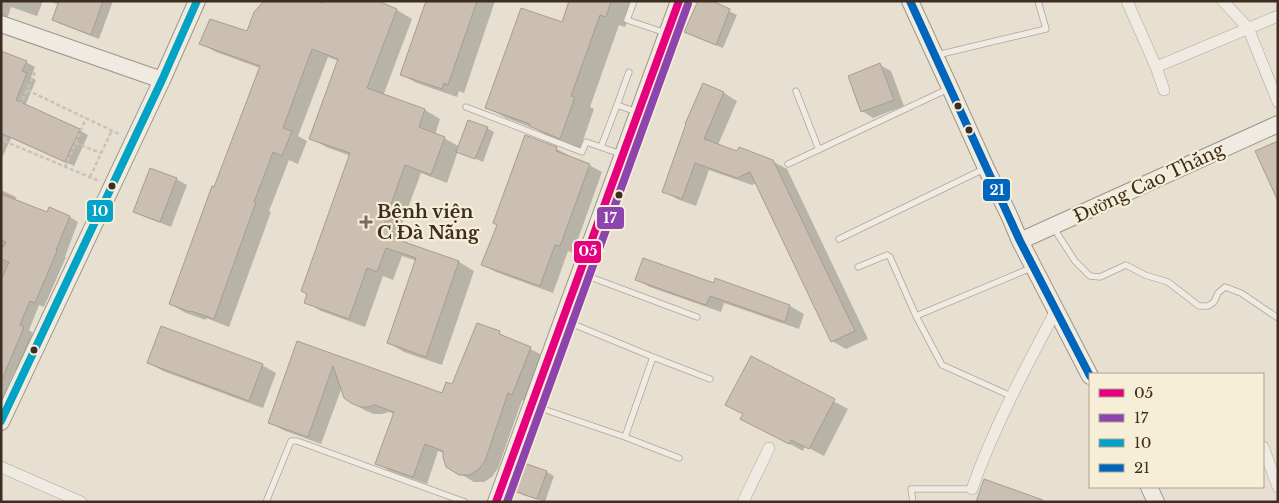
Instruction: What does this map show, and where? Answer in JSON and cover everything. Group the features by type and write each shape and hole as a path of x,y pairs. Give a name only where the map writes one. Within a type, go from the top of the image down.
{"main road":[{"path":"1,422 162,80 197,1"},
{"path":"910,1 1020,241 1089,374"},
{"path":"501,500 532,405 668,33 676,2"},
{"path":"1,24 162,80"},
{"name":"Đường Cao Thắng","path":"1020,241 1278,124"},
{"path":"1149,488 1156,502"}],"street":[{"path":"1127,1 1164,90"},
{"path":"1223,1 1248,28 1278,102"},
{"path":"1156,68 1278,16"},
{"path":"972,489 983,458 1011,396 1056,310"},
{"path":"743,502 769,448"},
{"path":"1264,450 1278,487"},
{"path":"1,467 81,502"}],"lane":[{"path":"634,1 627,20 668,33"},
{"path":"935,56 1046,29 1038,1"},
{"path":"601,147 629,72"},
{"path":"788,164 950,88"},
{"path":"796,91 819,150"},
{"path":"617,105 638,113"},
{"path":"466,107 582,152 586,142 624,155"},
{"path":"839,239 986,168"},
{"path":"1053,227 1075,261 1090,276 1100,277 1126,264 1145,275 1168,282 1198,306 1208,306 1214,302 1218,293 1226,287 1242,293 1278,318"},
{"path":"858,267 887,255 942,365 1011,396"},
{"path":"916,316 1033,267"},
{"path":"580,273 697,317"},
{"path":"563,320 710,379"},
{"path":"625,437 653,357"},
{"path":"532,405 679,458"},
{"path":"266,502 290,441 297,441 465,502"},
{"path":"914,502 911,489 972,489"}],"path":[{"path":"1,147 36,70"},
{"path":"27,90 134,140"},
{"path":"64,167 86,118"},
{"path":"90,178 112,130"},
{"path":"4,141 112,187"},
{"path":"75,143 101,153"}],"building":[{"path":"59,1 103,1 91,35 52,20"},
{"path":"264,1 318,1 323,3 325,1 378,1 397,9 367,88 425,109 419,127 445,137 431,175 405,165 384,224 393,227 390,237 459,261 426,357 387,343 416,258 386,248 377,272 367,268 349,319 304,303 307,294 301,291 350,153 309,139 338,59 312,49 283,128 292,131 282,156 273,152 214,319 169,304 212,186 214,187 260,66 199,44 210,19 247,31 254,12"},
{"path":"426,1 477,1 448,85 444,83 442,89 400,75"},
{"path":"569,1 611,1 606,17 600,15 571,96 575,97 560,139 529,126 530,124 485,108 521,8 562,22"},
{"path":"698,1 712,1 730,9 716,45 684,32"},
{"path":"1,51 27,61 22,71 27,73 16,100 80,129 65,162 1,133"},
{"path":"880,63 894,100 861,112 848,76"},
{"path":"703,83 724,92 704,139 737,151 739,147 773,160 855,331 831,342 750,172 737,178 695,163 682,199 662,192 685,124"},
{"path":"468,120 488,127 475,159 456,152"},
{"path":"525,135 557,147 556,151 590,164 560,246 555,245 540,286 481,265 497,225 493,223"},
{"path":"1278,141 1278,201 1255,151"},
{"path":"150,168 177,178 160,222 133,212"},
{"path":"1,194 47,212 49,207 70,216 35,303 30,301 20,325 24,327 1,382 1,280 9,262 1,259 1,251 6,242 1,240"},
{"path":"643,258 714,283 715,278 790,305 785,322 710,296 706,305 635,280"},
{"path":"477,323 500,331 499,334 531,347 512,395 508,393 485,461 478,470 470,475 459,475 446,467 443,451 425,444 413,477 375,464 394,412 375,405 360,407 344,398 333,366 308,437 268,423 297,341 442,393 446,382 452,384"},
{"path":"161,326 263,364 249,401 147,363"},
{"path":"751,356 835,399 809,449 791,440 789,444 740,419 743,414 725,405"},
{"path":"524,463 547,471 537,499 514,491"},
{"path":"984,479 1043,500 1042,502 976,502"}],"transit line":[{"name":"10","path":"1,421 162,80 197,1"},
{"name":"05","path":"496,502 679,1"},
{"name":"21","path":"910,1 1020,241 1089,374"},
{"name":"17","path":"507,502 688,4"}],"place":[{"name":"Bệnh viện C Đà Nẵng","path":"366,222"}]}
